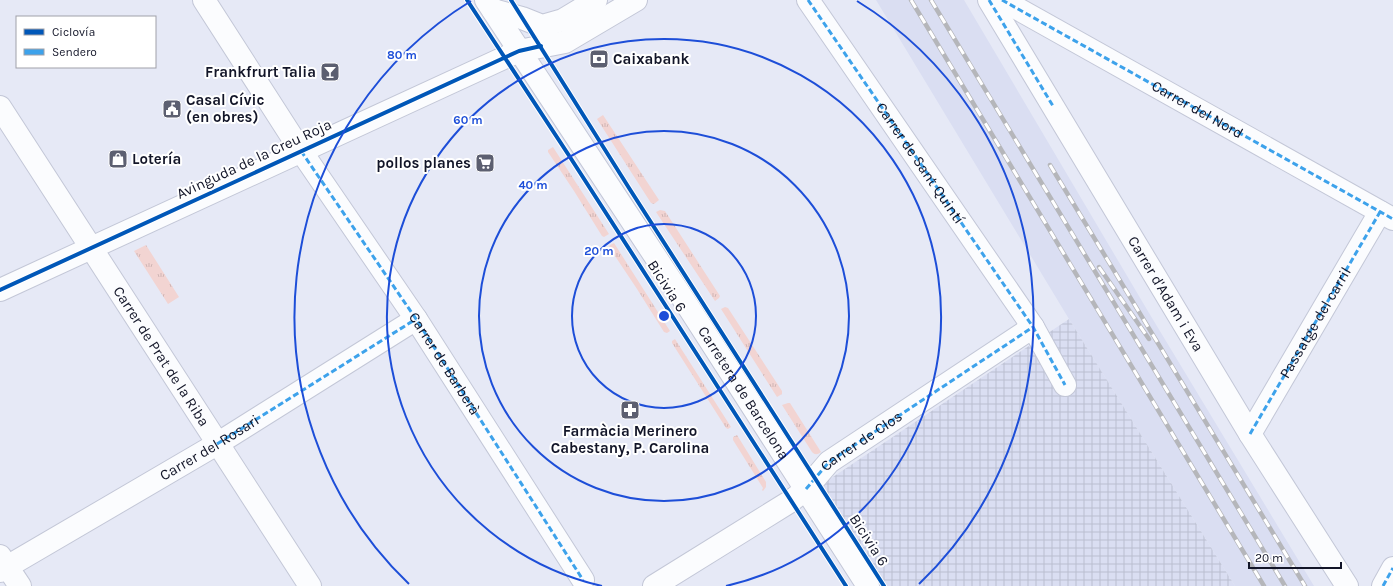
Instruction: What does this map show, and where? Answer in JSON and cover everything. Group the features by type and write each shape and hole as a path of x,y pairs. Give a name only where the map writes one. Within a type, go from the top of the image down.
{"street":[{"name":"Carrer de Barberà","path":"204,0 301,151 416,319 583,580"},
{"path":"489,5 542,26 563,20 596,0"},
{"path":"542,87 539,72 545,53 550,45 567,30 618,0"},
{"name":"Avinguda de la Creu Roja","path":"0,290 519,51 565,42 636,0"},
{"name":"Carrer de Sant Quintí","path":"808,0 1033,327 1065,385"},
{"name":"Carrer d'Adam i Eva","path":"989,0 1250,434 1347,586"},
{"name":"Carrer del Nord","path":"1002,0 1387,216"},
{"name":"Carretera de Barcelona","path":"489,5 680,294 868,586"},
{"name":"Carrer de Prat de la Riba","path":"0,107 310,586"},
{"name":"Passatge del carril","path":"1250,434 1387,216"},
{"name":"Carrer del Rosari","path":"2,565 217,444 416,319"},
{"name":"Carrer de Clos","path":"654,586 791,501 806,489 829,462 1033,327"},
{"path":"2,565 20,586"},
{"path":"1383,586 1393,568"}],"shaded area":[{"path":"876,0 964,0 1149,313 1314,586 1235,586 1069,319"},
{"path":"1069,319 1235,586 858,586 800,499"}],"green space":[{"path":"603,115 659,200 654,204 651,203 597,119"},
{"path":"553,147 609,234 604,237 602,236 548,152 548,150"},
{"path":"660,210 665,211 720,296 715,301 656,212"},
{"path":"614,243 670,331 667,333 664,332 609,247"},
{"path":"146,245 179,297 168,304 134,251"},
{"path":"725,307 728,308 782,391 782,394 777,397 721,309"},
{"path":"675,339 731,427 728,429 672,343"},
{"path":"790,403 821,452 820,453 814,454 812,452 782,405"},
{"path":"737,435 766,482 766,487 763,491 763,488 733,440 733,437"}],"railway":[{"path":"911,0 1264,586"},
{"path":"931,0 1285,586"},
{"path":"1050,165 1305,586"},
{"path":"1099,267 1149,339"}],"marked path":[{"path":"808,0 1033,327 1065,385"},
{"path":"989,0 1053,106"},
{"path":"1002,0 1393,219"},
{"path":"301,151 416,319 583,580"},
{"path":"1250,434 1380,212"},
{"path":"217,444 416,319"},
{"path":"806,489 829,462 1033,327"},
{"path":"1383,586 1393,568"}],"cycle path":[{"name":"Bicivia 6","path":"467,0 846,586"},
{"name":"Bicivia 6","path":"511,0 629,188 884,586"},
{"path":"0,290 519,51 541,46"}],"place":[{"name":"Caixabank","path":"599,59"},
{"name":"Frankfrurt Talia","path":"330,72"},
{"name":"Casal Cívic (en obres)","path":"172,109"},
{"name":"Lotería","path":"118,159"},
{"name":"pollos planes","path":"485,163"},
{"name":"Farmàcia Merinero Cabestany, P. Carolina","path":"630,410"}]}
